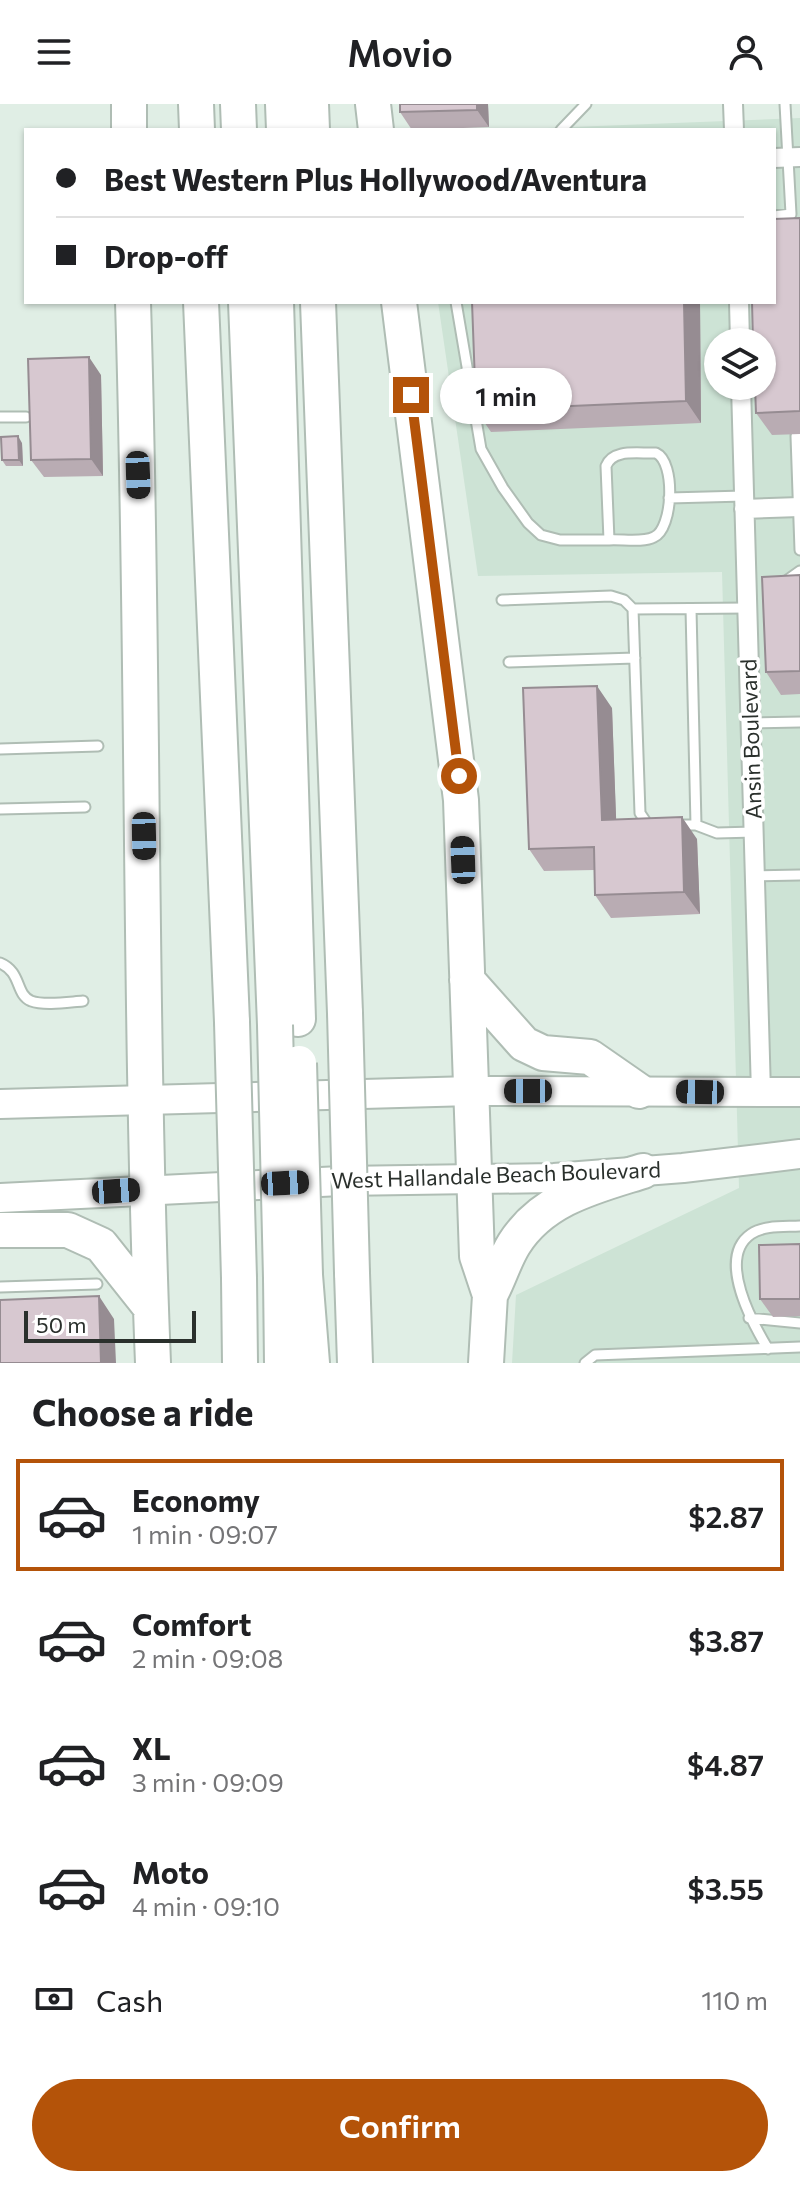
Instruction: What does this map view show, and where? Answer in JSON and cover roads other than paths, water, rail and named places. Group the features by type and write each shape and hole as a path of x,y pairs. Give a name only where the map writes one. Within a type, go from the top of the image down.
{"highway":[{"path":"129,104 129,128"},
{"path":"196,104 197,128"},
{"path":"230,104 230,128"},
{"path":"238,104 239,128"},
{"path":"270,104 271,128"},
{"path":"283,104 284,128"},
{"path":"311,104 312,128"},
{"path":"373,104 376,128"},
{"path":"133,304 140,535 146,1190 153,1363"},
{"path":"201,304 232,1022 240,1363"},
{"path":"204,400 231,304"},
{"path":"246,304 286,1024"},
{"path":"276,304 286,1024 293,1276 282,1363"},
{"path":"289,304 294,457 329,649"},
{"path":"318,304 355,1363"},
{"path":"399,304 461,800 478,1267 490,1295"},
{"path":"467,980 524,1044 543,1053 590,1057 639,1091"},
{"path":"486,1363 490,1295 512,1247 526,1228 573,1193 643,1171"},
{"path":"0,1230 68,1230 101,1245 151,1308"},
{"path":"293,1276 312,1363"}],"main road":[{"path":"0,1104 472,1091 800,1092"},
{"path":"0,1123 41,1103"},
{"name":"West Hallandale Beach Boulevard","path":"0,1198 341,1181 473,1181 643,1171 800,1154"}],"street":[{"path":"733,104 734,128"},
{"path":"739,304 740,328"},
{"name":"Ansin Boulevard","path":"741,400 744,502 752,584 748,608 761,1093"},
{"path":"744,502 799,507"}],"lane":[{"path":"563,128 586,104"},
{"path":"776,216 791,214 785,104"},
{"path":"456,304 481,449 503,488 528,523 541,535 560,540 609,540 652,538 661,532 669,498 668,466 664,457 656,453 616,454 609,458 606,466 609,540"},
{"path":"0,417 26,417"},
{"path":"796,436 800,550"},
{"path":"669,498 744,502"},
{"path":"769,583 792,578 800,571"},
{"path":"502,600 611,596 624,600 633,609 642,821 649,826 696,825 717,833 754,832"},
{"path":"633,609 748,608"},
{"path":"691,609 696,825"},
{"path":"509,662 635,658"},
{"path":"751,723 800,722"},
{"path":"0,749 98,746"},
{"path":"0,809 85,807"},
{"path":"755,876 800,875"},
{"path":"0,963 12,969 25,996 33,1002 83,1001"},
{"path":"768,1349 749,1318 740,1294 741,1245 750,1234 761,1229 800,1226"},
{"path":"0,1287 97,1284"},
{"path":"749,1318 800,1323"},
{"path":"585,1363 595,1355 800,1347"}]}
